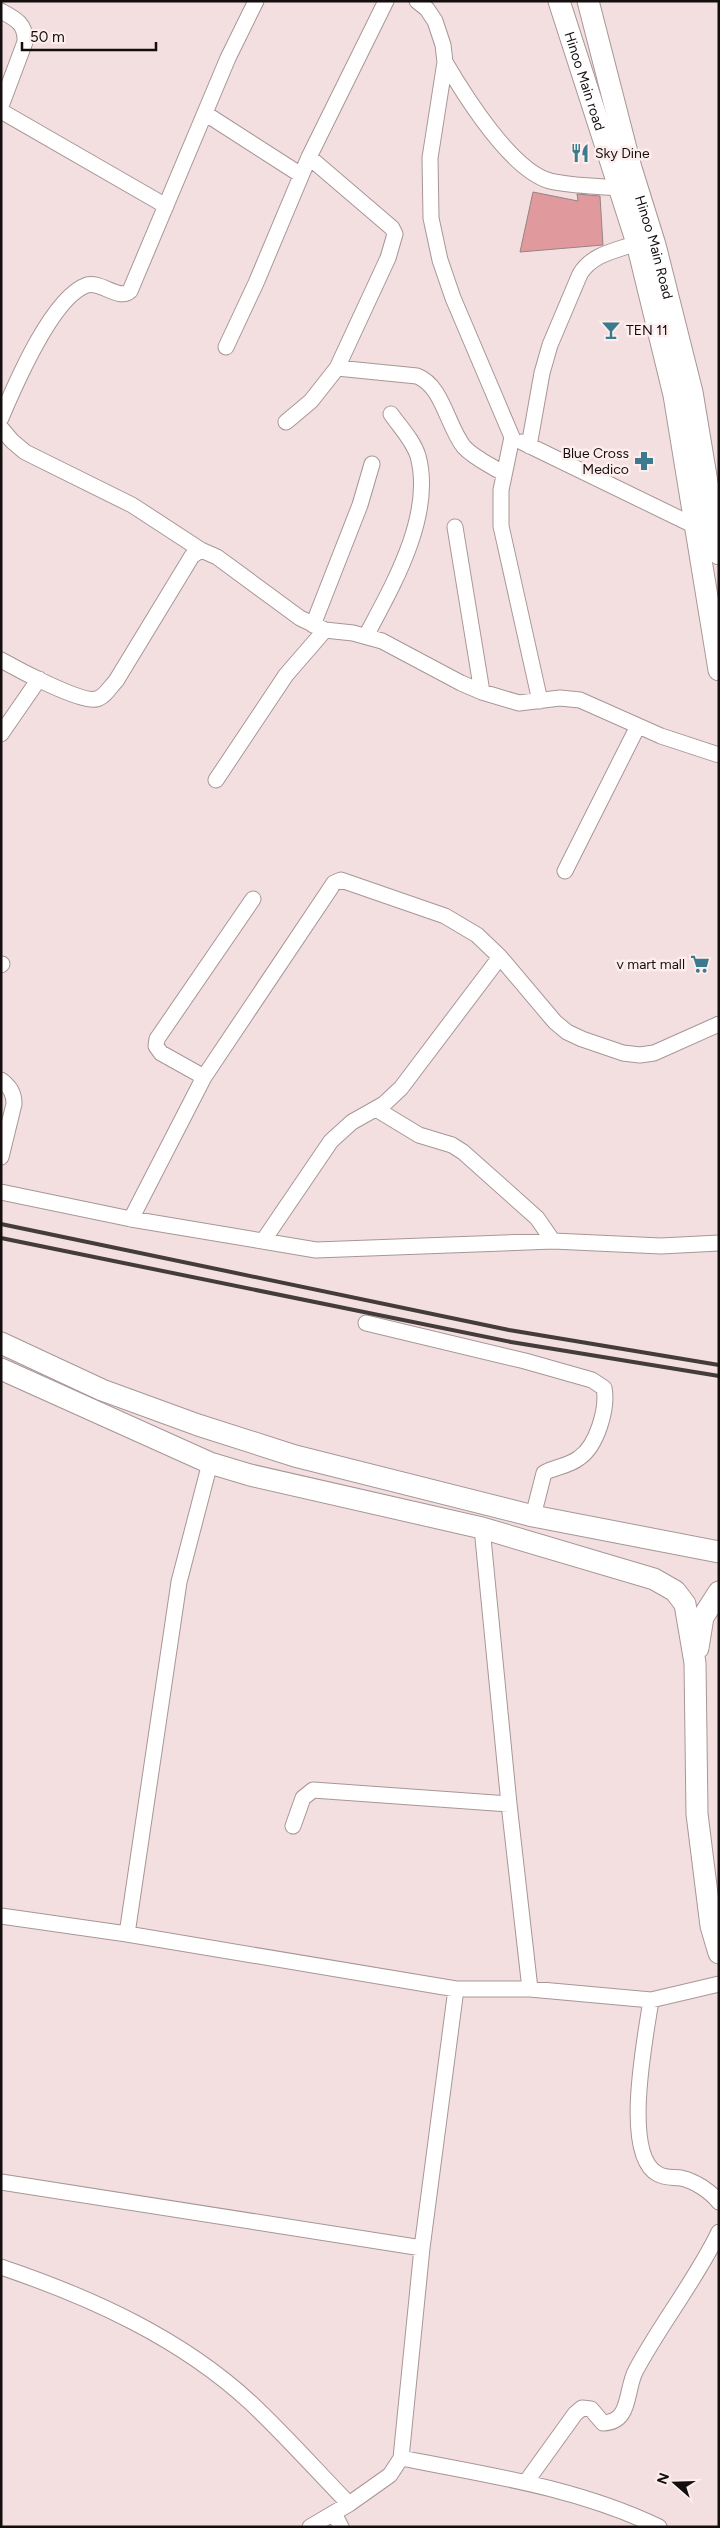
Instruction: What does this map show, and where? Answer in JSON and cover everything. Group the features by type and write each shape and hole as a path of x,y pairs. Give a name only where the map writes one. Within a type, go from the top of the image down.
{"main road":[{"name":"Hinoo Main road","path":"559,1 637,243 674,395 719,670"},
{"name":"Hinoo Main Road","path":"588,1 631,168 656,245 692,392 719,554"},
{"path":"1,1343 102,1390 198,1425 295,1456 533,1516 718,1552"},
{"path":"1,1370 210,1463 250,1475 482,1528 654,1579 675,1591 686,1604 695,1662 698,1814 712,1926 719,1953"},
{"path":"695,1662 703,1617 719,1592"}],"street":[{"path":"1,418 28,357 58,310 69,298 79,289 92,284 120,294 130,291 228,58 256,1"},
{"path":"226,347 309,157 386,1"},
{"path":"417,1 427,9 435,22 443,44 445,62 430,158 431,218 440,260 453,298 512,437 503,473 501,526 540,701"},
{"path":"1,11 23,25 26,31 25,42 1,106"},
{"path":"445,62 486,123 528,169 549,180 618,188"},
{"path":"1,111 166,206"},
{"path":"206,114 301,175"},
{"path":"286,422 311,401 337,368 388,258 394,234 392,228 309,157"},
{"path":"529,446 542,373 550,345 580,274 586,264 594,258 637,243"},
{"path":"337,368 418,376 425,379 434,391 455,434 465,448 503,473"},
{"path":"366,636 401,571 415,527 420,494 420,476 414,446 391,414"},
{"path":"1,428 12,442 25,452 132,505 201,550 217,557 268,596 319,628 366,636 382,641 461,683 482,692 520,703 560,698 580,700 638,726 719,755"},
{"path":"512,437 695,526"},
{"path":"216,780 319,628 372,464"},
{"path":"455,527 482,692"},
{"path":"1,660 39,679 87,699 95,700 102,697 116,681 192,556 201,550"},
{"path":"1,734 39,679"},
{"path":"565,871 638,726"},
{"path":"131,1219 204,1077 334,883 341,880 445,916 477,935 500,957 561,1027 582,1038 623,1053 640,1055 654,1053 719,1024"},
{"path":"204,1077 162,1053 156,1046 157,1039 253,899"},
{"path":"263,1242 331,1141 352,1122 376,1109 401,1088 500,957"},
{"path":"1,1080 10,1087 14,1096 14,1104 1,1157"},
{"path":"376,1109 419,1135 452,1145 463,1152 537,1218 552,1241"},
{"path":"1,1192 131,1219 316,1250 347,1251 439,1244 552,1241 661,1246 719,1243"},
{"path":"366,1323 525,1361 592,1380 604,1388 604,1407 599,1429 580,1458 544,1473 533,1516"},
{"path":"127,1934 179,1582 210,1463"},
{"path":"482,1528 508,1804 530,1989"},
{"path":"293,1826 303,1798 313,1790 508,1804"},
{"path":"1,1916 127,1934 456,1989 530,1989 651,2000 719,1984"},
{"path":"310,2527 349,2504 390,2475 401,2458 422,2248 456,1989"},
{"path":"651,2000 638,2098 642,2150 647,2163 653,2171 660,2175 690,2180 719,2202"},
{"path":"1,2182 422,2248"},
{"path":"526,2482 575,2414 582,2408 592,2409 603,2423 614,2422 621,2417 635,2372 691,2279 706,2258 719,2232"},
{"path":"1,2268 33,2278 142,2325 182,2350 250,2402 349,2504"},
{"path":"401,2458 526,2482 619,2510 659,2527"},
{"path":"334,2513 341,2527"}],"building":[{"path":"533,192 578,201 577,194 600,196 603,245 520,252"}],"railway":[{"path":"1,1224 509,1330 719,1365"},
{"path":"1,1238 511,1342 719,1376"}],"place":[{"name":"Sky Dine","path":"580,153"},
{"name":"TEN 11","path":"611,330"},
{"name":"Blue Cross Medico","path":"644,461"},
{"name":"v mart mall","path":"700,964"}]}
